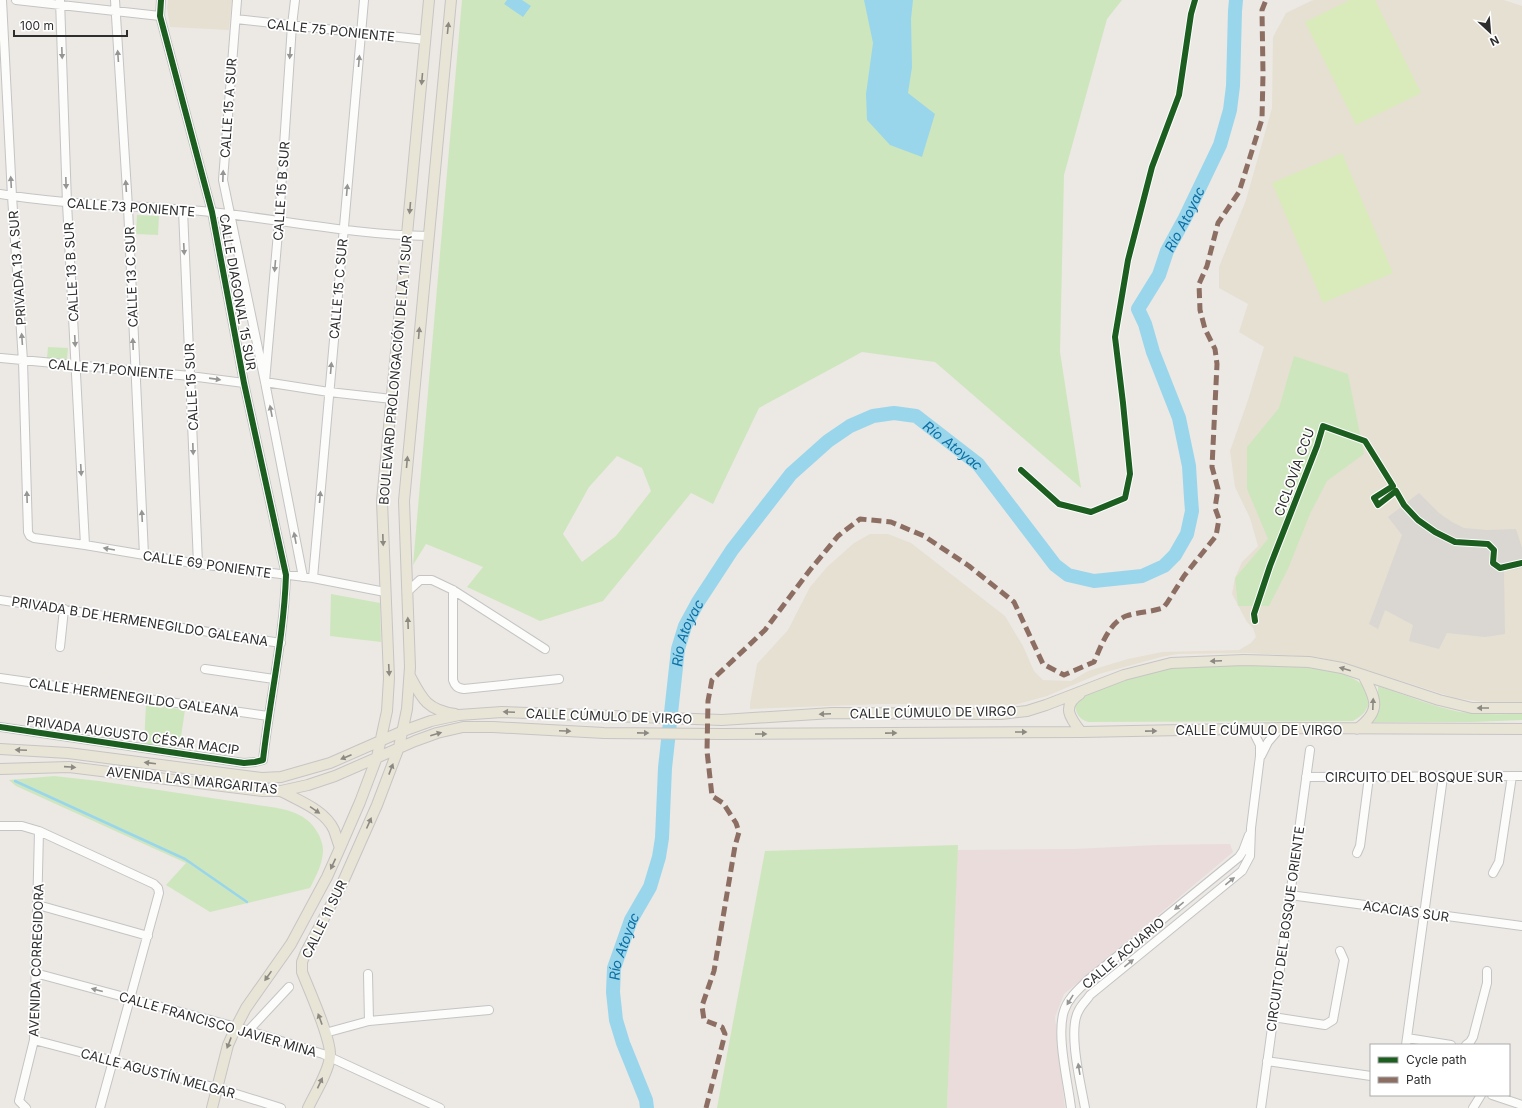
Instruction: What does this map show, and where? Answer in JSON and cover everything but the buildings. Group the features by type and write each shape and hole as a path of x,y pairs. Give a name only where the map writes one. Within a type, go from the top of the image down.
{"main road":[{"name":"BOULEVARD PROLONGACIÓN DE LA 11 SUR","path":"381,740 388,711 389,678 382,501 429,0"},
{"name":"BOULEVARD PROLONGACIÓN DE LA 11 SUR","path":"403,731 410,676 404,501 451,0"},
{"name":"CALLE CÚMULO DE VIRGO","path":"381,740 431,721 459,715 502,712 722,720 832,713 1000,714 1027,711 1124,675 1171,663 1244,660 1309,662 1342,668 1439,700 1472,708 1522,708"},
{"path":"1357,729 1368,721 1374,710 1375,702 1372,692 1363,675"},
{"path":"410,676 426,703 435,709 459,715"},
{"path":"1081,732 1070,717 1068,710 1070,703 1075,697 1090,687"},
{"path":"931,732 931,721 962,714"},
{"name":"CALLE CÚMULO DE VIRGO","path":"399,747 436,733 462,727 493,727 604,733 722,734 1081,732 1280,728 1522,729"},
{"name":"CALLE 11 SUR","path":"308,1108 327,1067 326,1055 329,1046 326,1034 302,972 302,962 342,884 377,805 399,747 403,731"},
{"name":"AVENIDA LAS MARGARITAS","path":"0,749 68,753 262,778 281,777 330,763 381,740"},
{"name":"CALLE 11 SUR","path":"212,1108 228,1045 236,1027 246,1008 291,944 327,877 360,802 377,756 381,740"},
{"name":"AVENIDA LAS MARGARITAS","path":"0,769 69,767 263,791 281,791 308,785 335,776 399,747"},
{"path":"281,791 323,816 333,828 340,848"},
{"path":"360,802 377,805"}],"street":[{"name":"PRIVADA 13 A SUR","path":"2,0 12,196 23,361 28,532 30,536"},
{"path":"16,0 60,3 160,16 161,0"},
{"name":"CALLE 13 C SUR","path":"115,0 128,207 134,371 144,555"},
{"name":"CALLE 15 A SUR","path":"229,215 223,180 238,0"},
{"name":"CALLE 15 B SUR","path":"265,382 279,221 292,25 296,0"},
{"name":"CALLE 15 C SUR","path":"313,578 364,0"},
{"name":"CALLE 13 B SUR","path":"60,3 67,203 85,545"},
{"name":"CALLE DIAGONAL 15 SUR","path":"160,16 212,212 244,383 286,575 285,607 281,643 268,716 263,760"},
{"name":"CALLE 75 PONIENTE","path":"236,19 426,40"},
{"name":"CALLE 73 PONIENTE","path":"0,194 67,203 212,212 344,229 428,236"},
{"name":"CALLE 15 SUR","path":"183,210 198,564"},
{"name":"CALLE DIAGONAL 15 SUR","path":"229,215 265,382 303,577"},
{"name":"CALLE 71 PONIENTE","path":"1,358 190,376 244,383"},
{"path":"265,382 329,392 392,399"},
{"name":"CALLE 69 PONIENTE","path":"30,536 34,538 198,564 313,578 385,592"},
{"path":"407,592 420,580 432,580 453,590 545,649"},
{"path":"453,590 453,680 458,688 464,689 559,679"},
{"name":"PRIVADA B DE HERMENEGILDO GALEANA","path":"0,600 281,643"},
{"path":"60,648 64,609"},
{"path":"205,669 274,679"},
{"name":"CALLE HERMENEGILDO GALEANA","path":"0,678 268,716"},
{"name":"PRIVADA AUGUSTO CÉSAR MACIP","path":"0,727 244,762 263,760"},
{"name":"CALLE ACUARIO","path":"1260,756 1268,742 1280,728"},
{"name":"CALLE ACUARIO","path":"1085,1108 1075,1042 1074,1027 1078,1010 1090,995 1242,871 1250,856 1251,828 1260,756 1260,745 1252,729"},
{"name":"CIRCUITO DEL BOSQUE ORIENTE","path":"1261,1108 1310,750"},
{"path":"1492,873 1499,862 1512,776"},
{"name":"CIRCUITO DEL BOSQUE SUR","path":"1306,777 1522,776"},
{"path":"1357,853 1360,846 1369,777"},
{"path":"1440,1044 1406,1041 1443,777"},
{"path":"0,826 22,826 39,831 154,884 158,888 159,893 148,936 100,1108"},
{"name":"CALLE ACUARIO","path":"1072,1108 1061,1040 1061,1024 1064,1010 1073,995 1088,980 1239,857 1243,851 1251,828"},
{"name":"AVENIDA CORREGIDORA","path":"26,1108 19,1101 34,1040 39,831"},
{"name":"ACACIAS SUR","path":"1290,895 1522,926"},
{"path":"38,905 148,936"},
{"path":"1273,1017 1325,1025 1333,1020 1344,960 1340,951"},
{"path":"1467,1044 1473,1037 1487,983 1487,971"},
{"name":"CALLE FRANCISCO JAVIER MINA","path":"35,973 249,1030 326,1055 440,1108"},
{"path":"368,974 369,1021"},
{"path":"249,1030 289,986"},
{"path":"326,1034 369,1021 489,1010"},
{"name":"CALLE AGUSTÍN MELGAR","path":"34,1040 217,1088 281,1108"},
{"path":"1267,1061 1370,1076"},
{"path":"1473,1108 1480,1096"},
{"path":"1495,1096 1522,1105"}],"shaded area":[{"path":"168,0 232,0 229,30 170,27 167,8"},
{"path":"1313,0 1504,0 1522,6 1522,702 1483,702 1455,698 1345,663 1316,657 1248,653 1178,654 1161,657 1099,674 1047,696 1014,705 881,704 750,709 757,664 788,630 810,587 827,567 854,543 870,534 888,534 911,543 1005,616 1023,646 1034,671 1043,680 1071,681 1088,671 1128,659 1162,652 1239,650 1251,643 1256,637 1253,628 1247,622 1232,594 1235,578 1242,562 1258,546 1250,518 1235,487 1230,451 1248,400 1264,347 1239,332 1248,304 1219,288 1219,267 1246,200 1272,108 1273,37 1286,13"},
{"path":"1419,493 1439,513 1464,528 1487,530 1516,529 1522,548 1522,568 1504,571 1505,634 1485,637 1447,633 1439,649 1409,641 1413,625 1385,610 1378,629 1369,624 1402,535 1388,517"},
{"path":"1230,844 1233,852 1064,994 1055,1017 1065,1108 947,1108 956,850 1075,849 1157,845"}],"green space":[{"path":"462,0 1122,0 1107,19 1064,175 1060,352 1081,488 935,362 862,352 759,408 713,504 691,493 603,601 540,621 467,587 483,567 426,544 413,565","holes":["617,456 642,468 651,491 616,536 582,562 563,534 589,487"]},
{"path":"1350,0 1375,0 1421,93 1356,125 1305,22"},
{"path":"1342,153 1393,273 1323,303 1272,183"},
{"path":"137,215 159,216 158,235 136,234"},
{"path":"48,347 68,348 67,359 47,358"},
{"path":"1294,356 1348,374 1364,454 1327,481 1310,514 1288,569 1269,606 1238,606 1235,578 1268,539 1247,489 1247,447 1279,408"},
{"path":"331,594 380,603 381,642 330,636"},
{"path":"1258,665 1303,667 1339,673 1354,679 1365,687 1369,698 1368,706 1362,715 1353,721 1088,722 1078,715 1076,710 1075,703 1082,695 1122,680 1158,670"},
{"path":"1378,686 1450,710 1483,714 1522,714 1522,720 1472,722 1373,722 1372,721 1378,706"},
{"path":"146,704 185,710 179,750 144,745"},
{"path":"54,776 99,781 271,807 292,812 305,818 315,828 322,842 323,855 317,874 310,888 210,912 166,885 186,863 16,786 9,780"},
{"path":"958,845 947,1108 717,1108 765,851"}],"water":[{"path":"507,0 522,0 531,6 523,17 504,4"},
{"path":"864,0 913,0 911,19 912,67 908,93 935,114 922,157 890,145 867,120 866,94 873,43"}],"waterway":[{"name":"Río Atoyac","path":"647,1108 646,1100 623,1043 616,1020 613,992 614,968 631,920 650,887 659,857 662,838 665,768 678,649 685,626 698,602 732,550 791,474 828,441 850,426 873,416 894,413 916,416 978,464 1055,565 1068,575 1094,581 1142,576 1164,566 1175,555 1187,534 1192,511 1189,466 1179,418 1153,352 1145,324 1138,309 1159,275 1167,251 1185,218 1220,145 1230,110 1233,86 1236,0"},
{"path":"15,781 185,859 247,902"}],"marked path":[{"path":"706,1108 725,1034 722,1027 704,1020 702,1006 714,971 735,846 739,832 736,823 723,803 712,796 707,751 708,701 712,680 765,630 810,570 838,536 860,519 891,522 924,536 969,566 1014,602 1043,664 1064,675 1094,662 1110,629 1120,619 1126,616 1163,608 1184,576 1216,536 1219,519 1215,508 1218,489 1212,467 1217,364 1215,349 1205,329 1200,310 1199,284 1207,266 1218,223 1239,192 1262,119 1262,10 1266,0"}],"cycle path":[{"path":"0,727 244,763 263,760 283,621 286,575 244,383 212,212 160,16 161,0"},
{"path":"1021,470 1059,504 1091,512 1125,498 1130,474 1115,337 1128,260 1152,167 1179,95 1191,14 1195,0"},
{"name":"CICLOVÍA CCU","path":"1255,621 1254,614 1270,566 1317,446 1323,426 1365,441 1393,486 1374,498 1378,505 1396,491 1404,505 1418,520 1435,532 1455,542 1488,544 1494,550 1493,563 1500,568 1522,563"}]}
